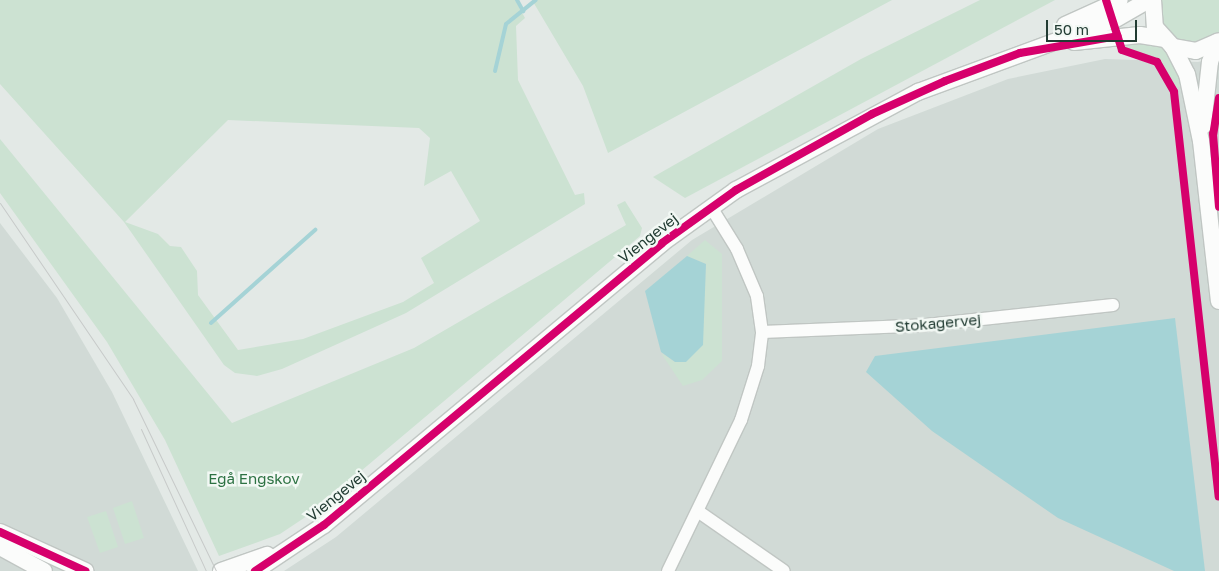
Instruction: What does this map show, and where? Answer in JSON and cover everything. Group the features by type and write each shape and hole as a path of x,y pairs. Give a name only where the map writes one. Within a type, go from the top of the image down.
{"street":[{"path":"945,80 1120,0"},
{"name":"Viengevej","path":"255,571 293,546 711,207 796,154 945,80 1114,20 1148,0"},
{"path":"1153,0 1153,22 1187,74 1202,141 1219,301"},
{"name":"Viengevej","path":"1020,53 1106,37 1150,35 1168,43 1196,51 1218,42"},
{"path":"1202,141 1210,62 1218,42"},
{"path":"668,571 699,512 753,389 762,332 747,269 711,207"},
{"name":"Stokagervej","path":"762,332 926,325 1113,305"},
{"path":"699,512 784,571"},
{"path":"0,532 25,561 85,571"},
{"name":"Viengevej","path":"222,571 293,546"},
{"path":"0,548 44,571"}],"shaded area":[{"path":"1219,57 1219,571 284,571 336,537 692,240 878,129 1008,79 1105,59 1198,62"},
{"path":"0,223 57,298 112,392 198,571 0,571"}],"green space":[{"path":"0,0 515,0 525,18 516,26 518,80 575,195 584,193 585,204 406,313 282,369 257,376 235,373 224,365 124,222 0,84","holes":["228,120 419,128 430,138 424,186 451,171 480,221 421,258 434,283 403,302 303,339 238,350 198,295 197,271 181,247 170,246 158,234 125,222"]},
{"path":"532,0 892,0 608,153 583,86"},
{"path":"980,0 1055,0 685,198 653,177 861,59"},
{"path":"1159,0 1219,0 1219,32 1203,43 1181,43 1164,30"},
{"path":"1123,40 1159,44 1170,54 1185,87 1175,87 1160,62 1125,48"},
{"name":"Egå Engskov","path":"0,139 232,423 414,348 626,225 617,205 625,201 642,228 640,236 310,514 280,534 219,556 165,440 107,342 0,193"},
{"path":"705,240 722,254 722,361 702,380 683,386 661,353 675,362 705,283 706,264 687,256"},
{"path":"132,501 144,538 125,544 113,508"},
{"path":"106,511 118,547 100,553 87,517"}],"water":[{"path":"687,256 706,264 703,345 686,362 675,362 661,352 645,291"},
{"path":"1175,318 1205,571 1174,571 1058,518 932,431 866,372 875,356"}],"waterway":[{"path":"517,0 523,11"},
{"path":"495,71 506,24 536,0"},
{"path":"211,323 315,230"}],"tram line":[{"path":"0,203 133,399 216,571"},
{"path":"141,429 206,571"}],"cycle path":[{"path":"1106,0 1122,50 1157,62 1174,92 1219,497"},
{"path":"255,571 324,525 662,243 736,190 872,114 945,81 1020,53 1118,36"},
{"path":"1219,98 1213,134 1219,207"},
{"path":"0,532 85,571"}]}
